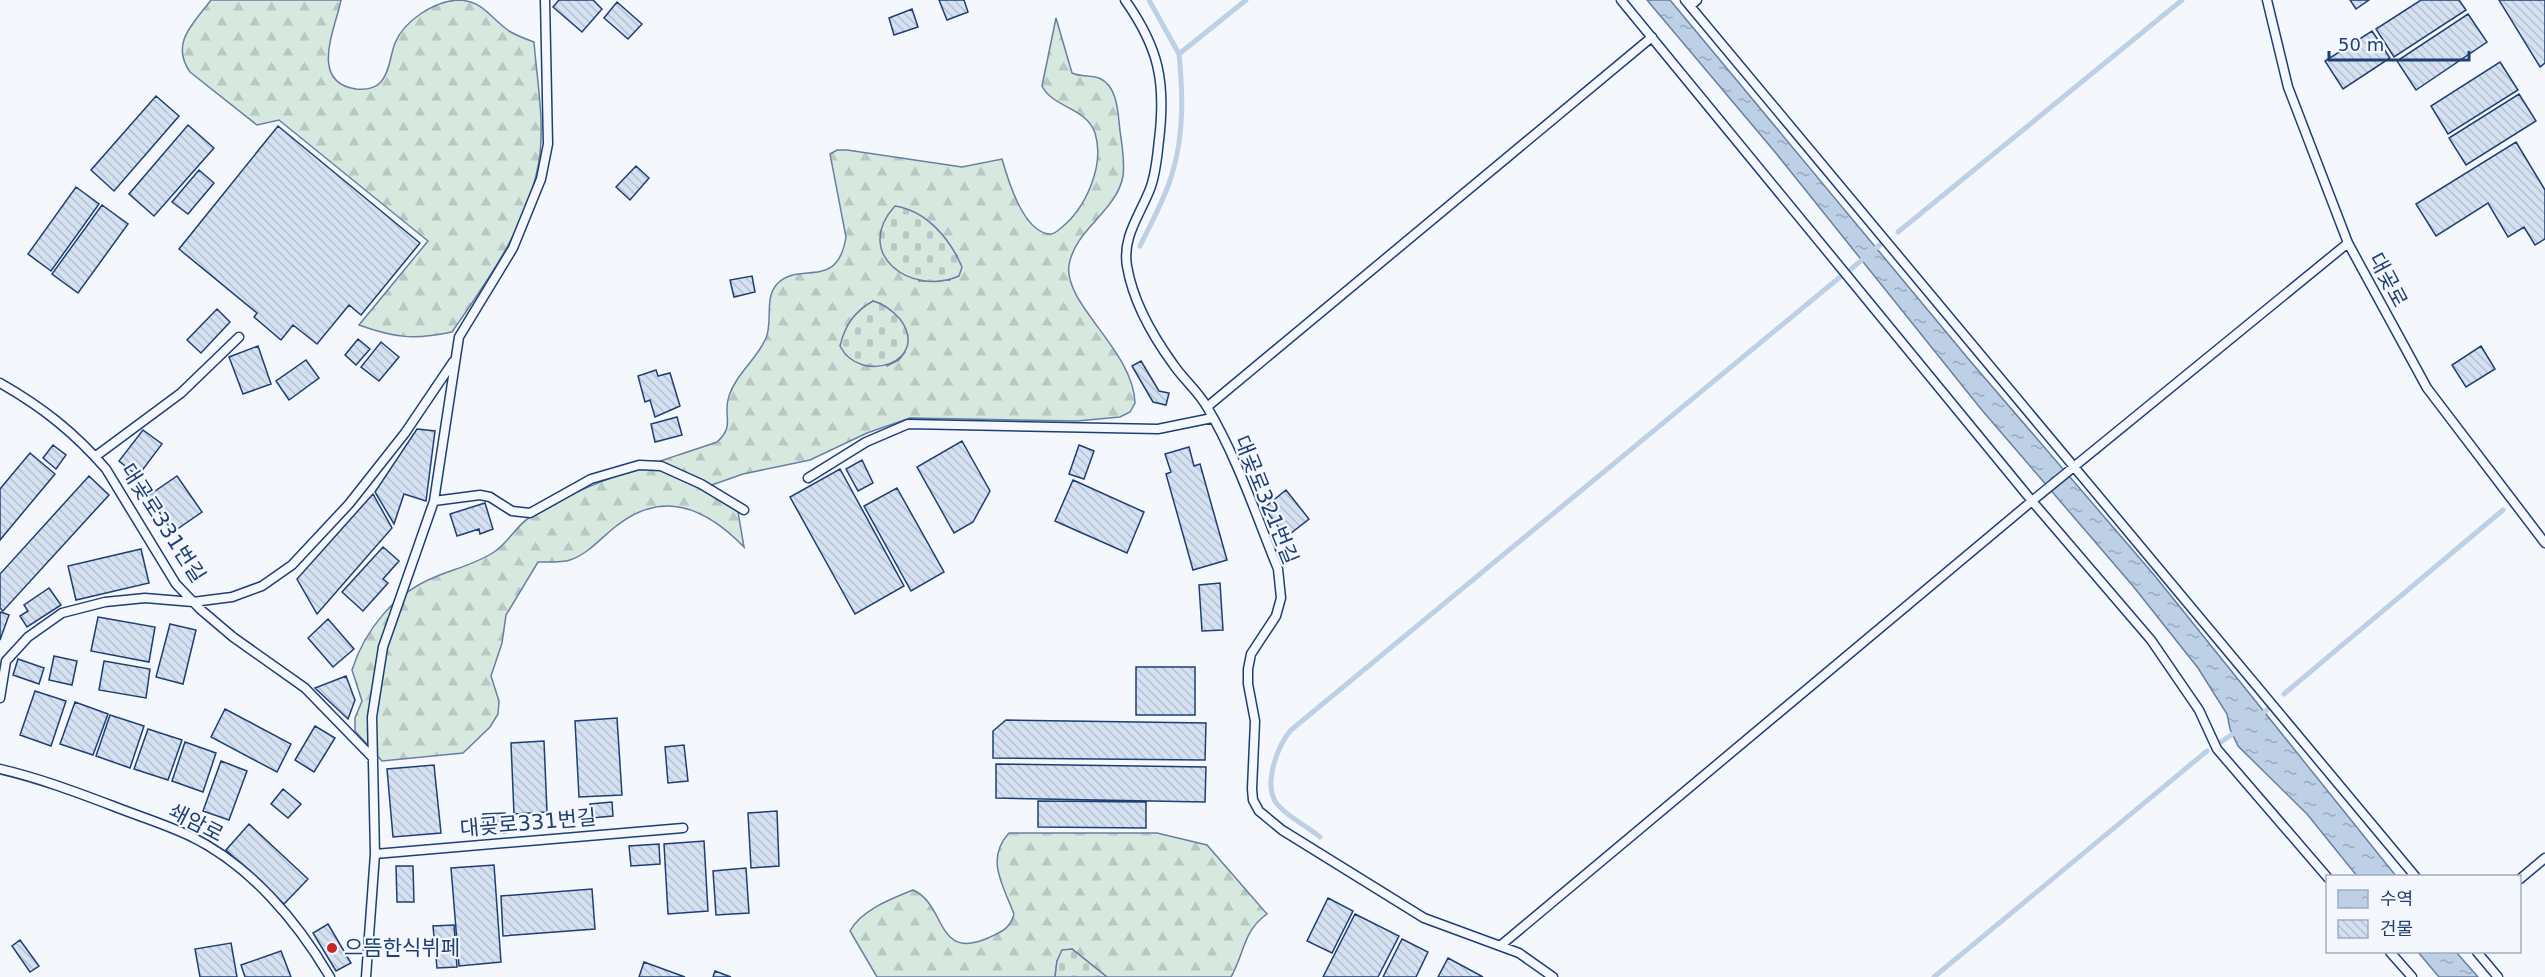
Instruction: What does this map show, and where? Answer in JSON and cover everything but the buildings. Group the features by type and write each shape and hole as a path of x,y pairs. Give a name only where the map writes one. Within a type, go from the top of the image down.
{"lane":[{"path":"366,977 375,854 372,717 383,647 434,501 459,337 513,248 541,179 548,144 545,0"},
{"name":"대곶로321번길","path":"1125,0 1153,47 1162,80 1162,119 1157,162 1150,189 1127,241 1127,264 1132,288 1148,326 1173,364 1207,407 1232,458 1278,569 1281,587 1276,616 1251,654 1248,669 1248,684 1255,721 1252,789 1256,806 1282,830 1424,918 1536,962 1553,977"},
{"path":"1621,0 2032,501 2151,639 2199,710 2217,749 2326,876"},
{"name":"대곶로","path":"2267,0 2288,87 2348,243 2427,388 2545,543"},
{"path":"1691,2 2074,468 2414,875"},
{"path":"1207,407 1652,37"},
{"path":"1500,946 2032,501 2348,243"},
{"path":"96,456 181,393 239,336"},
{"path":"0,698 6,661 28,637 62,613 105,602 146,598 193,602 232,597 252,590 292,565 349,504 384,460 455,359"},
{"name":"대곶로331번길","path":"0,383 77,435 96,456 131,507 176,584 193,602 233,637 305,688 374,758"},
{"path":"808,478 866,442 908,424 1158,429 1212,418"},
{"path":"434,501 480,495 490,497 512,511 530,513 591,479 639,465 662,466 701,484 744,510"},
{"name":"쇄암로","path":"0,769 80,794 189,835 212,848 283,909 308,939 330,977"},
{"name":"대곶로331번길","path":"375,854 683,828"},
{"path":"2521,878 2545,858"},
{"path":"2391,953 2406,975"},
{"path":"2479,953 2498,977"}],"green space":[{"path":"211,0 341,0 331,38 329,65 333,76 341,84 356,89 370,88 381,82 399,35 412,20 438,4 457,0 473,3 480,6 509,31 534,42 540,102 541,146 534,185 505,251 452,332 415,337 383,333 359,325 428,241 279,120 257,125 190,72 184,62 183,43 191,26"},
{"path":"1056,18 1072,73 1096,77 1105,82 1110,87 1117,108 1123,153 1123,176 1113,200 1079,241 1069,265 1070,280 1077,296 1112,347 1132,384 1135,403 1130,412 1120,417 1077,421 910,418 867,433 810,460 743,474 706,487 737,506 744,547 714,522 698,513 682,508 666,506 650,508 632,515 577,557 562,562 538,562 506,615 502,643 491,676 499,701 498,714 490,727 463,753 382,761 355,731 355,718 362,701 352,670 373,627 395,603 420,584 494,552 525,521 552,504 621,474 717,442 723,436 727,425 727,403 732,388 766,338 773,290 786,277 826,270 835,264 841,254 846,237 830,154 837,150 847,150 962,167 1002,159 1018,203 1032,224 1040,231 1051,234 1070,219 1085,198 1095,172 1097,145 1095,133 1091,124 1054,99 1042,86","holes":["933,225 957,256 950,280 919,281","873,301 882,304 893,314 905,352 899,360 887,366"]},
{"path":"895,206 917,214 936,228 951,246 962,267 959,276 940,281 922,281 906,275 893,266 883,254 880,240 883,223"},
{"path":"873,301 894,313 900,319 907,334 907,347 900,357 890,364 862,365 850,358 840,346 851,320"},
{"path":"1009,833 1157,833 1207,845 1267,914 1249,935 1231,977 1107,977 1072,949 1057,961 1055,977 877,977 850,931 869,911 913,890 924,897 950,937 959,942 971,943 988,938 1007,927 1014,914 1001,882 997,862 1002,843"},
{"path":"1072,949 1107,977 1055,977 1057,961 1062,950"}],"water":[{"path":"1647,0 1670,0 1971,362 2155,576 2395,875 2356,875 2307,814 2238,746 2230,729 2227,714 2198,668 2133,586 1981,409 1775,152"},
{"path":"2419,953 2457,953 2478,977 2439,977"}],"waterway":[{"path":"1149,0 1179,54"},
{"path":"1140,246 1166,193 1176,160 1182,115 1179,54 1246,0"},
{"path":"1898,232 2182,0"},
{"path":"1851,269 1881,244"},
{"path":"1320,837 1284,811 1275,801 1272,793 1272,774 1277,754 1291,730 1840,277"},
{"path":"2284,694 2503,510"},
{"path":"2260,716 2269,708"},
{"path":"2221,742 2237,731"},
{"path":"1934,977 2207,751"}],"place":[{"name":"으뜸한식뷔페","path":"332,948"}]}
